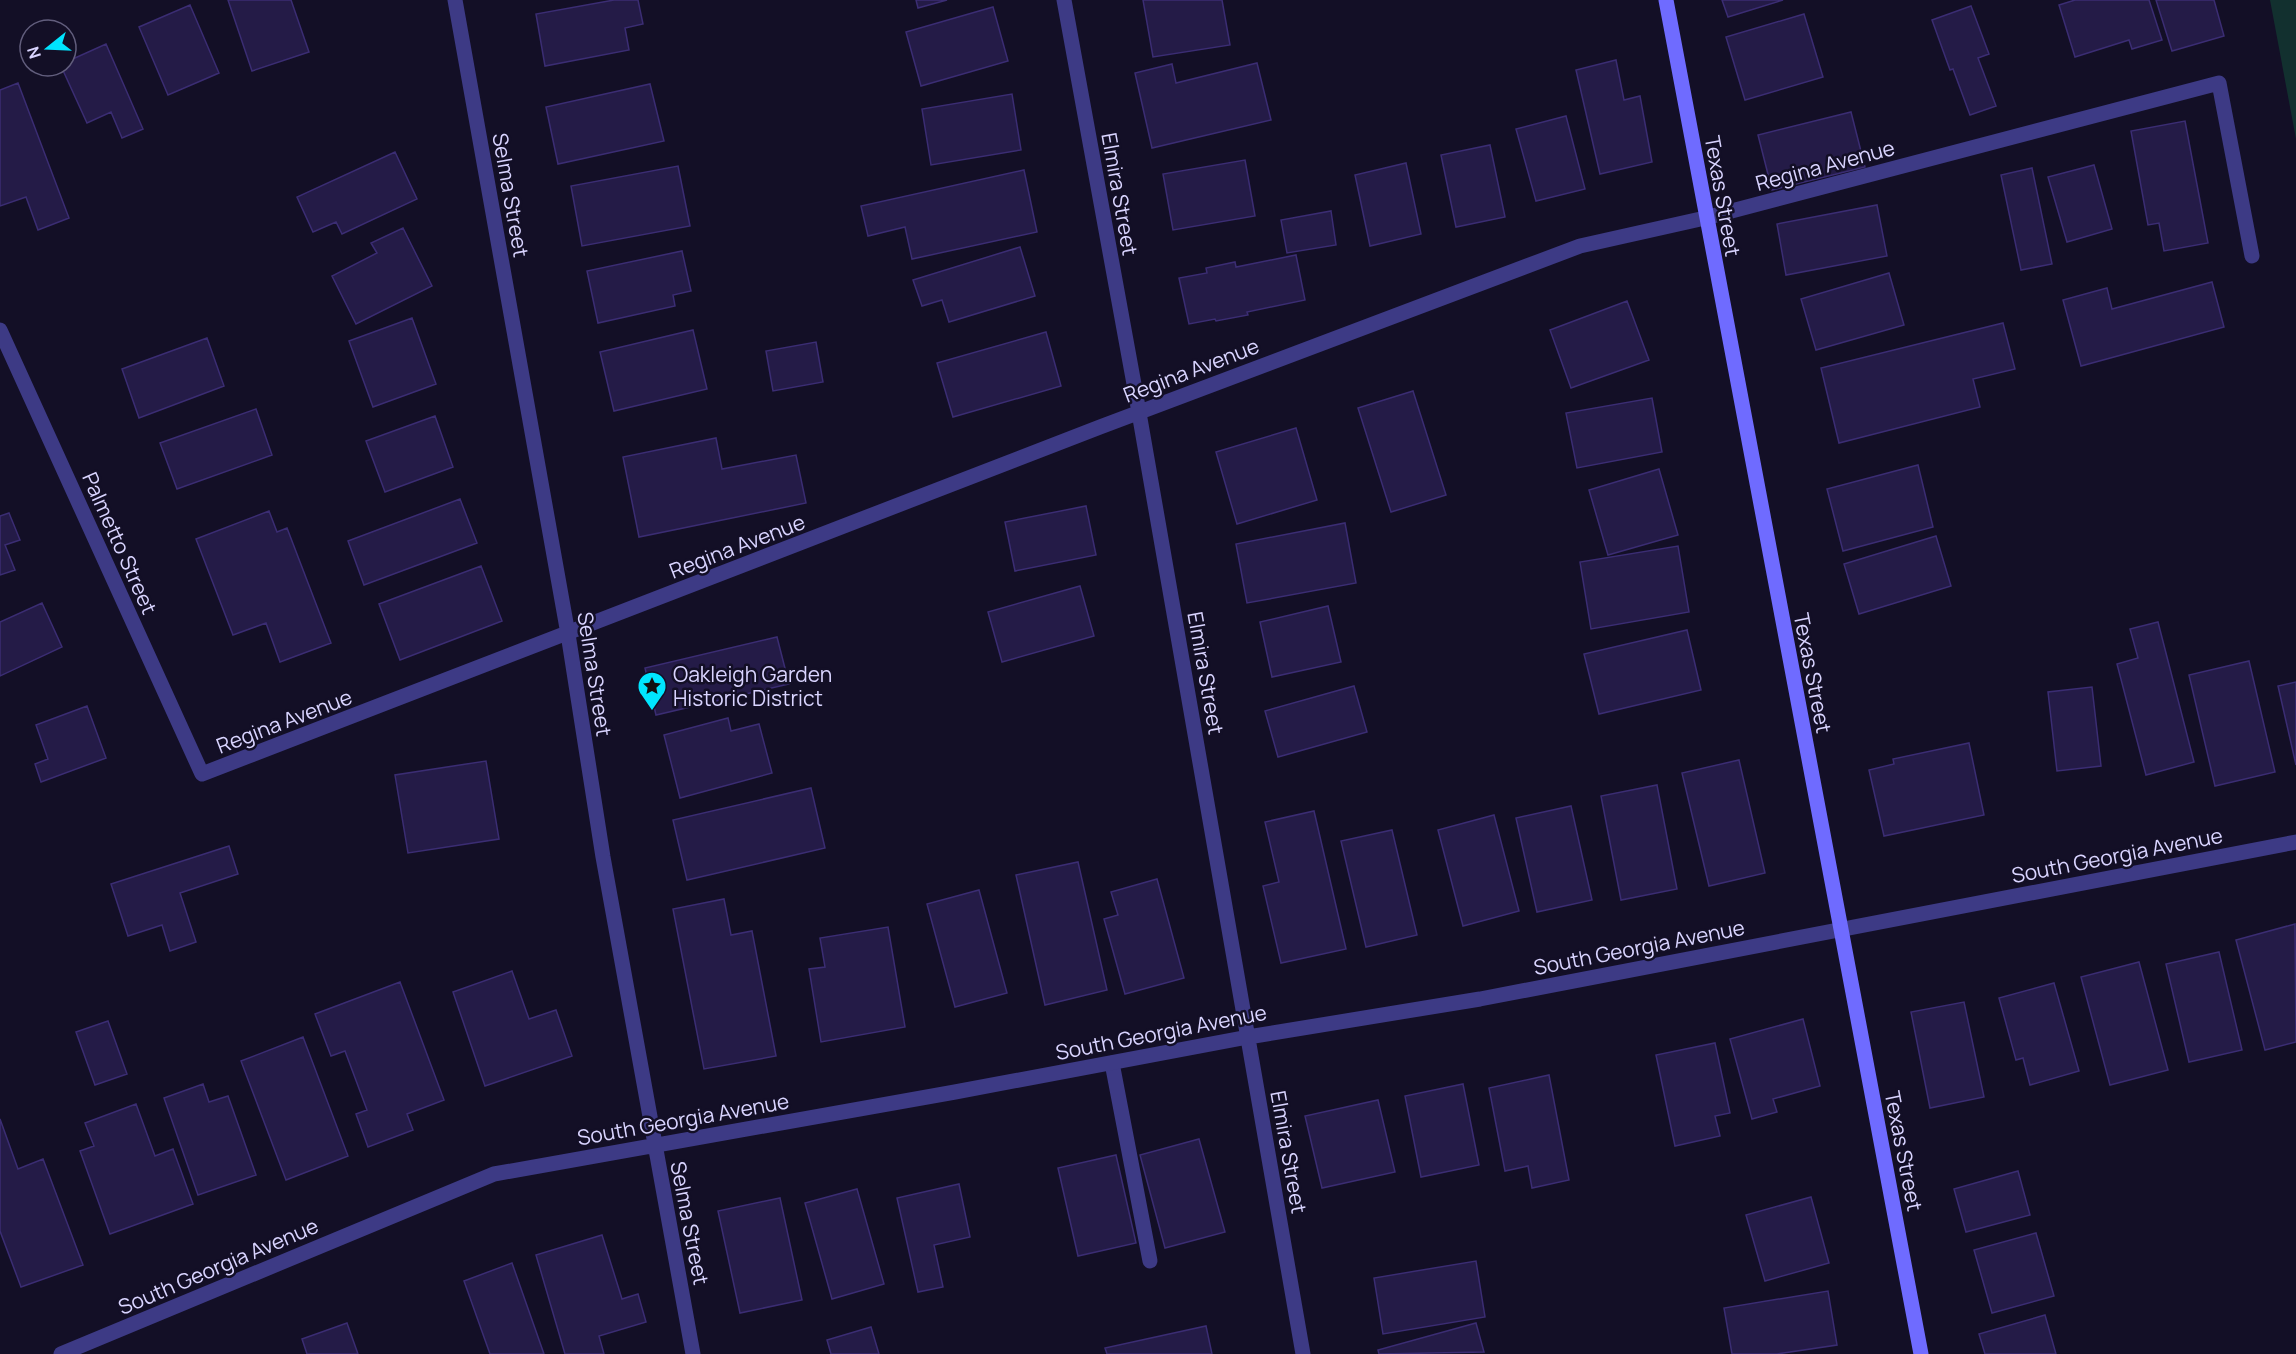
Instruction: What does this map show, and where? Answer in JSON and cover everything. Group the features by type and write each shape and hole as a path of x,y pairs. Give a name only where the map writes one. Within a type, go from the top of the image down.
{"street":[{"name":"Selma Street","path":"455,0 568,634 603,857 693,1354"},
{"name":"Elmira Street","path":"1064,0 1303,1354"},
{"name":"Texas Street","path":"1666,0 1705,218 1921,1354"},
{"name":"Regina Avenue","path":"202,774 1138,412 1580,246 1705,218 2219,83 2252,256"},
{"name":"Palmetto Street","path":"0,330 202,774"},
{"name":"South Georgia Avenue","path":"61,1354 494,1174 1248,1037 1480,999 2296,842"},
{"path":"1112,1063 1150,1261"}],"green space":[{"path":"2270,0 2296,0 2296,139"}],"building":[{"path":"228,0 291,0 309,52 252,71"},
{"path":"614,0 638,0 643,24 625,28 629,50 545,66 536,14"},
{"path":"916,0 947,0 918,8"},
{"path":"1143,0 1222,0 1230,45 1153,57"},
{"path":"1722,0 1783,0 1728,17"},
{"path":"2075,0 2149,0 2162,40 2132,49 2129,40 2075,57 2059,5"},
{"path":"2156,0 2214,0 2224,36 2172,51"},
{"path":"190,5 219,73 168,95 139,27"},
{"path":"1971,6 1989,54 1978,58 1996,106 1970,115 1953,69 1950,70 1932,20"},
{"path":"993,7 1008,61 921,86 906,32"},
{"path":"1804,14 1823,77 1745,100 1726,37"},
{"path":"106,44 143,129 122,138 111,112 87,123 66,78 78,78 78,57"},
{"path":"1616,60 1624,100 1640,96 1652,162 1600,174 1576,70"},
{"path":"1257,63 1271,120 1152,148 1135,73 1172,64 1176,83"},
{"path":"18,83 69,218 38,230 26,197 0,206 0,90"},
{"path":"650,84 664,141 558,164 546,107"},
{"path":"1012,94 1021,150 931,165 922,109"},
{"path":"1851,112 1865,167 1772,190 1758,135"},
{"path":"1566,116 1585,189 1536,201 1516,129"},
{"path":"2185,121 2208,243 2164,251 2159,223 2148,225 2131,131"},
{"path":"1490,145 1505,217 1456,227 1441,155"},
{"path":"395,152 417,199 342,234 336,222 313,232 297,197"},
{"path":"1245,160 1255,216 1173,230 1163,174"},
{"path":"1406,163 1421,234 1370,246 1355,175"},
{"path":"2094,165 2112,229 2067,242 2048,177"},
{"path":"678,166 690,226 582,246 571,186"},
{"path":"2032,168 2052,264 2021,270 2001,175"},
{"path":"1024,170 1037,232 912,259 905,227 868,236 861,206"},
{"path":"1877,205 1887,256 1786,275 1777,224"},
{"path":"1331,211 1336,245 1287,253 1281,220"},
{"path":"403,228 432,286 356,324 332,276 377,253 371,243"},
{"path":"1020,247 1035,296 949,322 942,300 922,306 913,280"},
{"path":"682,251 691,291 673,295 675,306 598,323 587,271"},
{"path":"1296,255 1305,300 1247,312 1248,315 1189,324 1179,278 1207,273 1206,268 1235,262 1236,267"},
{"path":"1889,273 1904,325 1816,350 1801,299"},
{"path":"2212,282 2224,327 2081,366 2063,300 2107,288 2112,309"},
{"path":"1627,301 1649,360 1571,388 1550,330"},
{"path":"412,318 436,384 373,407 349,341"},
{"path":"2003,323 2015,369 1973,379 1980,407 1839,443 1821,368"},
{"path":"693,330 707,389 614,411 600,352"},
{"path":"1046,332 1061,386 953,417 937,363"},
{"path":"207,338 224,386 139,418 122,369"},
{"path":"816,342 823,382 773,391 766,351"},
{"path":"1413,391 1446,495 1391,512 1358,408"},
{"path":"1652,398 1662,452 1577,468 1566,413"},
{"path":"256,409 272,455 177,489 160,443"},
{"path":"435,416 453,467 385,492 366,441"},
{"path":"1296,428 1317,500 1237,524 1216,452"},
{"path":"716,438 722,469 796,455 806,503 639,537 623,457"},
{"path":"1918,465 1933,527 1843,551 1827,489"},
{"path":"1659,469 1678,535 1608,555 1589,490"},
{"path":"460,499 477,543 364,585 348,541"},
{"path":"1086,506 1096,555 1015,571 1005,522"},
{"path":"269,511 277,532 287,528 331,643 280,662 266,623 233,635 196,539"},
{"path":"9,513 20,540 5,545 15,570 0,575 0,516"},
{"path":"1345,523 1356,583 1247,603 1236,544"},
{"path":"1936,536 1951,586 1859,614 1844,564"},
{"path":"1678,546 1689,612 1591,629 1580,562"},
{"path":"481,566 502,621 400,660 379,604"},
{"path":"1080,586 1094,636 1002,662 988,612"},
{"path":"42,603 62,647 0,676 0,622"},
{"path":"1328,606 1341,662 1272,677 1260,622"},
{"path":"2158,622 2194,762 2146,775 2117,664 2138,658 2130,629"},
{"path":"1687,630 1701,690 1599,714 1584,654"},
{"path":"777,637 789,684 656,715 645,668"},
{"path":"2249,661 2275,772 2215,786 2189,675"},
{"path":"2296,682 2296,765 2278,686"},
{"path":"1354,686 1367,732 1278,757 1265,711"},
{"path":"2092,687 2101,766 2057,771 2048,692"},
{"path":"87,706 106,758 41,782 35,764 48,759 36,725"},
{"path":"728,718 731,731 759,724 772,773 680,798 664,735"},
{"path":"1969,743 1984,815 1884,836 1869,770 1894,764 1893,759"},
{"path":"1739,760 1765,873 1709,886 1682,773"},
{"path":"486,761 499,839 408,853 395,775"},
{"path":"1657,785 1677,889 1621,900 1601,796"},
{"path":"811,788 825,848 687,880 673,820"},
{"path":"1571,806 1592,900 1537,912 1516,818"},
{"path":"1314,811 1346,949 1281,963 1263,886 1279,882 1265,822"},
{"path":"1494,815 1519,911 1463,926 1438,830"},
{"path":"1392,830 1417,935 1366,947 1341,841"},
{"path":"229,846 238,874 180,893 196,942 170,951 162,925 128,936 111,884"},
{"path":"1078,862 1107,990 1045,1005 1016,875"},
{"path":"1157,879 1184,978 1125,994 1104,919 1118,915 1111,892"},
{"path":"979,890 1007,993 955,1007 927,904"},
{"path":"724,899 731,935 752,931 776,1056 704,1069 673,909"},
{"path":"2295,924 2296,1042 2265,1050 2236,940"},
{"path":"888,927 905,1027 821,1042 809,969 825,967 820,938"},
{"path":"2219,952 2242,1050 2189,1062 2166,964"},
{"path":"2139,962 2168,1070 2110,1085 2081,977"},
{"path":"512,971 529,1019 556,1010 572,1056 485,1086 453,992"},
{"path":"400,982 444,1100 407,1114 413,1130 368,1147 356,1114 367,1110 345,1051 331,1056 315,1014"},
{"path":"2054,983 2079,1071 2030,1085 2023,1058 2016,1060 1999,998"},
{"path":"1964,1002 1984,1097 1930,1108 1911,1012"},
{"path":"1803,1019 1820,1086 1773,1099 1777,1112 1752,1119 1730,1039"},
{"path":"108,1021 127,1074 95,1085 76,1032"},
{"path":"303,1037 348,1156 286,1180 241,1061"},
{"path":"1715,1043 1730,1113 1715,1116 1720,1136 1675,1146 1656,1055"},
{"path":"1549,1075 1569,1180 1532,1188 1528,1166 1505,1171 1489,1088"},
{"path":"203,1084 209,1102 228,1096 256,1175 198,1195 164,1098"},
{"path":"1463,1084 1479,1165 1421,1177 1405,1096"},
{"path":"1378,1100 1395,1172 1322,1188 1305,1116"},
{"path":"136,1104 155,1156 173,1149 193,1204 110,1234 80,1151 94,1146 85,1123"},
{"path":"0,1119 18,1169 43,1159 83,1265 21,1287 0,1231"},
{"path":"1199,1139 1225,1232 1165,1248 1140,1155"},
{"path":"1116,1155 1136,1243 1078,1256 1058,1168"},
{"path":"2018,1171 2030,1215 1966,1232 1954,1189"},
{"path":"959,1184 970,1237 934,1245 943,1287 918,1292 897,1198"},
{"path":"857,1189 884,1284 832,1299 805,1203"},
{"path":"1811,1197 1829,1263 1765,1281 1746,1215"},
{"path":"780,1198 802,1300 740,1313 718,1211"},
{"path":"2036,1233 2054,1296 1992,1313 1974,1250"},
{"path":"602,1235 622,1299 638,1294 646,1322 599,1336 604,1354 565,1354 536,1255"},
{"path":"1476,1261 1485,1317 1383,1334 1374,1278"},
{"path":"512,1263 544,1354 490,1354 464,1281"},
{"path":"1828,1291 1837,1345 1777,1354 1732,1354 1724,1308"},
{"path":"2045,1315 2056,1354 1985,1354 1979,1334"},
{"path":"347,1323 358,1354 307,1354 302,1339"},
{"path":"1476,1323 1484,1352 1379,1354 1378,1350"},
{"path":"1206,1326 1212,1354 1107,1354 1105,1348"},
{"path":"871,1327 879,1354 831,1354 827,1340"}],"place":[{"name":"Oakleigh Garden Historic District","path":"652,712"}]}
